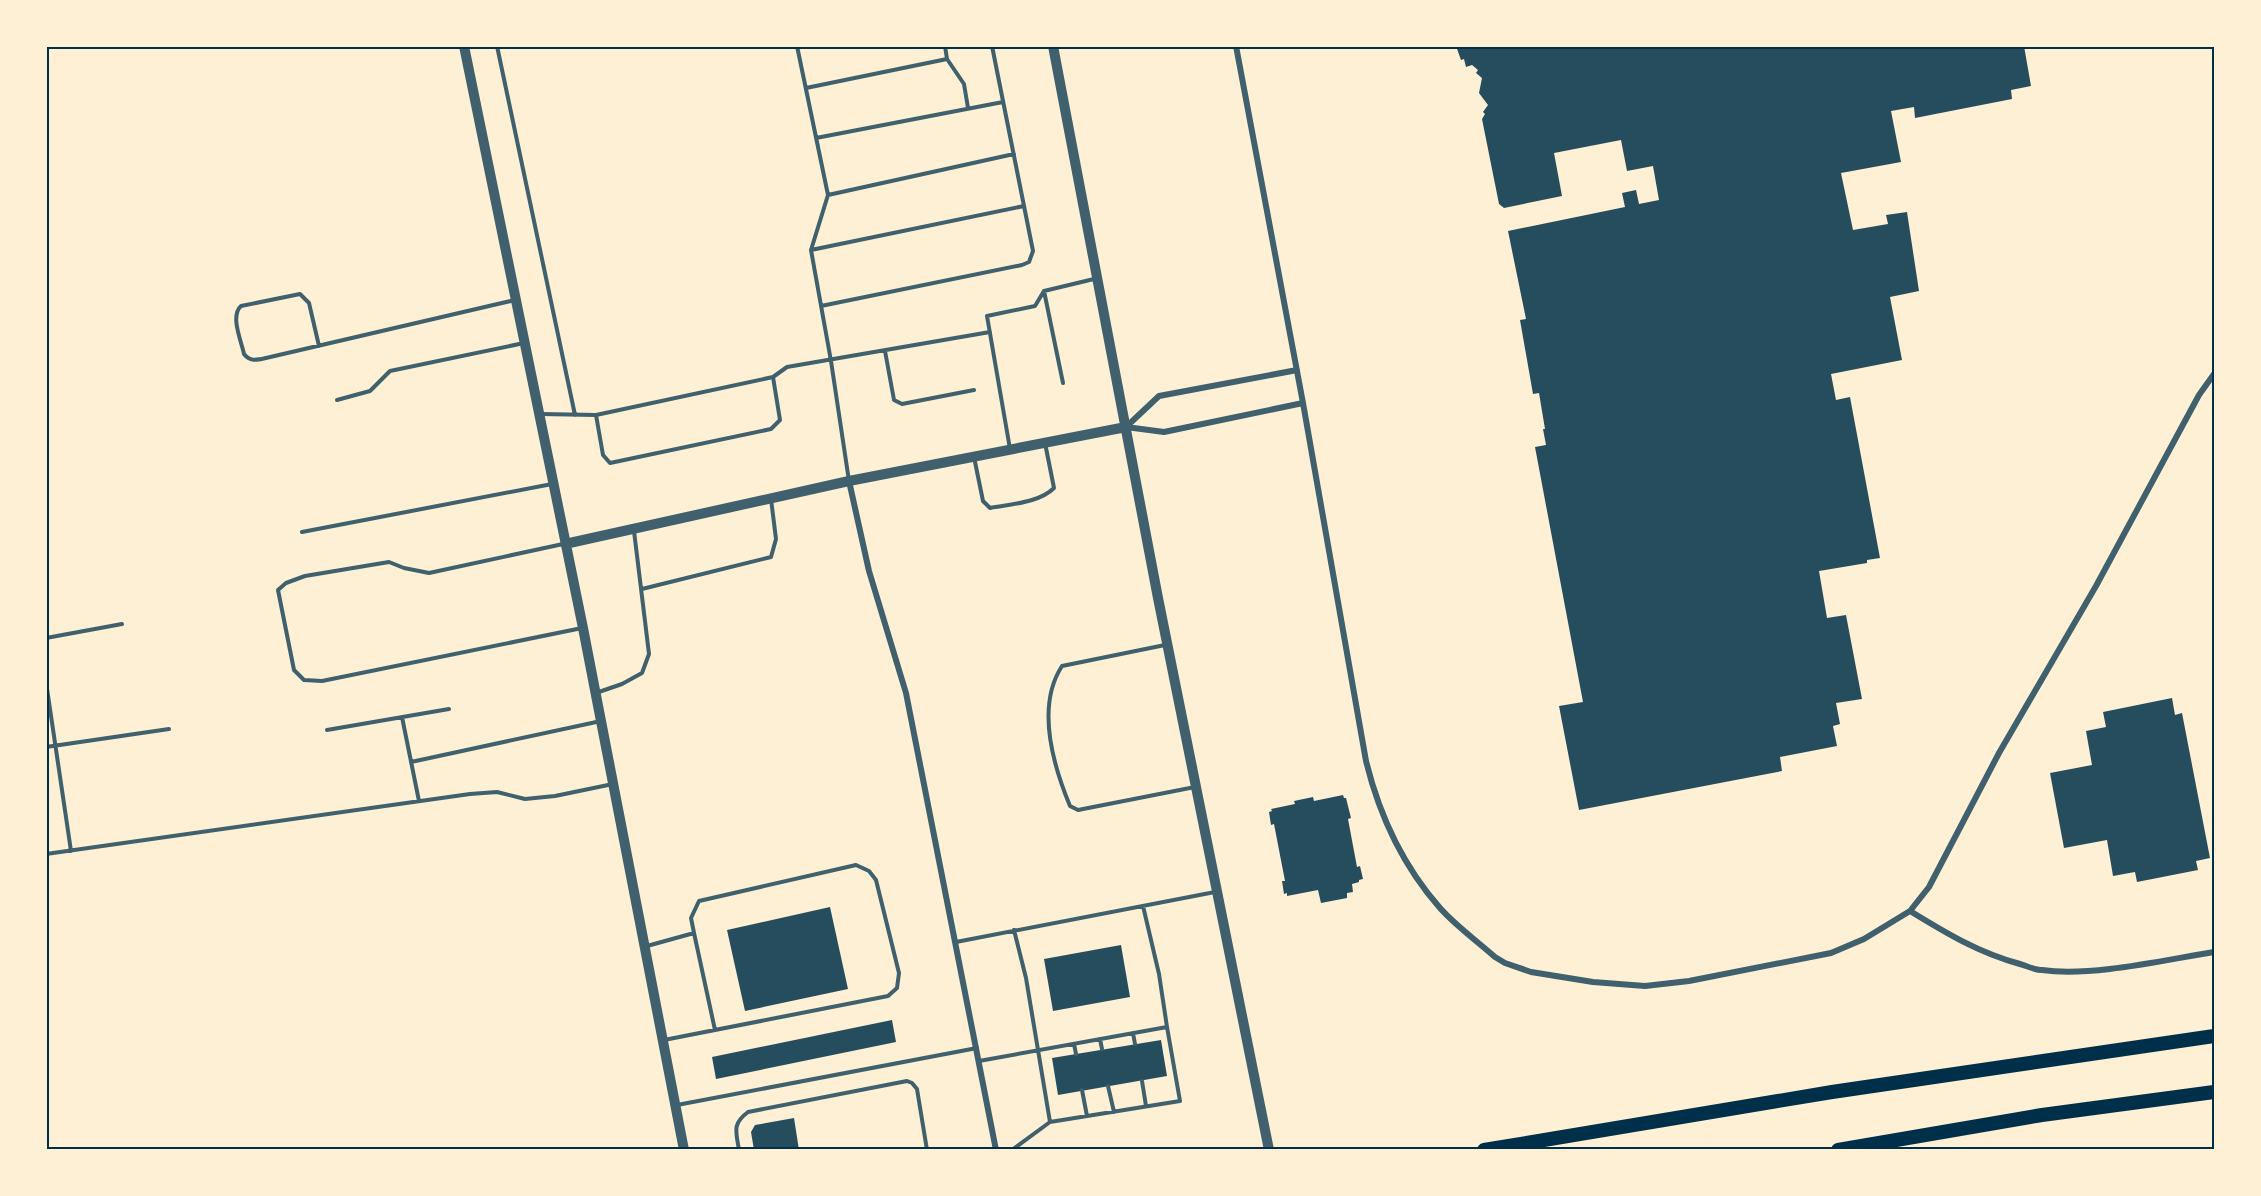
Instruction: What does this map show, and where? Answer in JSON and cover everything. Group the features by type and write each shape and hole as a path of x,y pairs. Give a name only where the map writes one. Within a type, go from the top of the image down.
{"highway":[{"path":"1484,1149 1821,1094 2214,1036"},
{"path":"1838,1149 2042,1116 2214,1092"}],"street":[{"path":"464,46 596,693 684,1149"},
{"path":"1053,46 1167,645 1269,1149"},
{"path":"1236,46 1297,370 1366,761 1374,794 1397,846 1441,909 1495,957 1531,972 1593,982 1645,986 1689,981 1831,953 1864,939 1910,911 1929,887 1999,753 2096,586 2199,394 2214,374"},
{"path":"1126,427 1159,396 1297,370"},
{"path":"565,544 849,481 1045,442 1126,427 1164,432 1303,403"},
{"path":"849,481 869,571 906,693 996,1149"},
{"path":"1910,911 1962,943 2000,959 2041,970 2072,971 2112,967 2214,952"}],"lane":[{"path":"497,46 575,415"},
{"path":"797,46 828,195 811,250 849,481"},
{"path":"945,46 947,59 964,84 968,108"},
{"path":"821,306 1022,266 1029,261 1033,251 992,46"},
{"path":"806,88 947,59"},
{"path":"816,138 1003,102"},
{"path":"828,195 1014,154"},
{"path":"811,250 1024,206"},
{"path":"1010,449 987,316 1035,306 1044,291 1098,278"},
{"path":"1044,291 1063,383"},
{"path":"319,346 309,303 300,294 242,306 238,309 236,317 244,354 253,360 319,346 515,300"},
{"path":"539,414 596,416 773,377 787,367 990,332"},
{"path":"337,400 370,391 390,371 524,343"},
{"path":"885,351 894,399 902,404 974,390"},
{"path":"596,416 603,455 610,463 771,429 780,420 773,377"},
{"path":"974,456 983,501 990,508 1046,496 1054,488 1045,442"},
{"path":"302,532 553,484"},
{"path":"642,589 771,557 777,540 771,498"},
{"path":"596,693 622,684 642,673 649,654 634,529"},
{"path":"565,544 429,573 404,568 389,562 305,576 286,583 278,590 294,670 304,680 322,681 583,628"},
{"path":"46,638 122,624"},
{"path":"1167,645 1062,666 1054,678 1050,704 1050,732 1059,780 1070,806 1078,810 1196,787"},
{"path":"46,682 71,851"},
{"path":"327,730 449,709"},
{"path":"402,717 419,801"},
{"path":"411,762 601,721"},
{"path":"46,747 169,729"},
{"path":"46,854 419,801 497,792 525,799 555,796 613,784"},
{"path":"663,1040 715,1030 888,996 897,988 898,973 876,880 869,871 856,865 699,901 691,918 715,1030"},
{"path":"956,942 1217,891"},
{"path":"1012,1149 1050,1122 1180,1101 1159,974 1143,906"},
{"path":"1014,930 1026,978 1050,1122"},
{"path":"645,946 694,933"},
{"path":"979,1061 1167,1027"},
{"path":"1133,1033 1135,1044"},
{"path":"1100,1039 1102,1049"},
{"path":"1074,1044 1076,1054"},
{"path":"676,1105 977,1047"},
{"path":"739,1149 735,1127 739,1119 748,1112 907,1081 917,1089 927,1149"},
{"path":"1142,1081 1146,1106"},
{"path":"1108,1086 1114,1112"},
{"path":"1083,1090 1087,1116"}],"building":[{"path":"1456,46 2024,46 2031,86 2011,90 2012,99 1915,118 1914,107 1891,111 1901,162 1841,173 1853,230 1888,224 1886,215 1907,212 1919,291 1890,297 1902,360 1831,374 1836,400 1850,397 1880,558 1867,560 1867,563 1819,571 1827,618 1846,615 1862,699 1836,703 1840,724 1833,726 1837,746 1780,757 1782,771 1579,810 1559,706 1583,702 1535,447 1546,445 1543,429 1545,429 1539,393 1533,394 1520,320 1526,319 1508,231 1625,207 1622,193 1636,190 1639,204 1659,200 1653,166 1627,171 1621,140 1554,153 1562,196 1504,208 1499,204 1482,119 1485,114 1483,112 1488,105 1479,93 1482,78 1472,65 1466,67"},
{"path":"2172,698 2175,715 2182,713 2210,858 2196,861 2198,870 2137,882 2135,872 2113,876 2107,840 2064,848 2050,773 2092,765 2086,731 2106,727 2103,712"},
{"path":"1343,795 1346,798 1351,818 1348,819 1357,867 1360,866 1363,879 1352,884 1353,892 1347,893 1347,898 1321,903 1318,890 1287,896 1287,893 1284,894 1282,881 1285,881 1274,824 1271,825 1269,812 1272,811 1271,809 1295,804 1294,801 1313,797 1314,801"},
{"path":"830,907 848,989 745,1011 727,930"},
{"path":"1121,945 1130,997 1053,1011 1044,959"},
{"path":"892,1020 896,1042 716,1079 712,1057"},
{"path":"1161,1040 1167,1076 1058,1095 1052,1058"},
{"path":"794,1118 799,1150 754,1150 751,1132 755,1125"}]}
